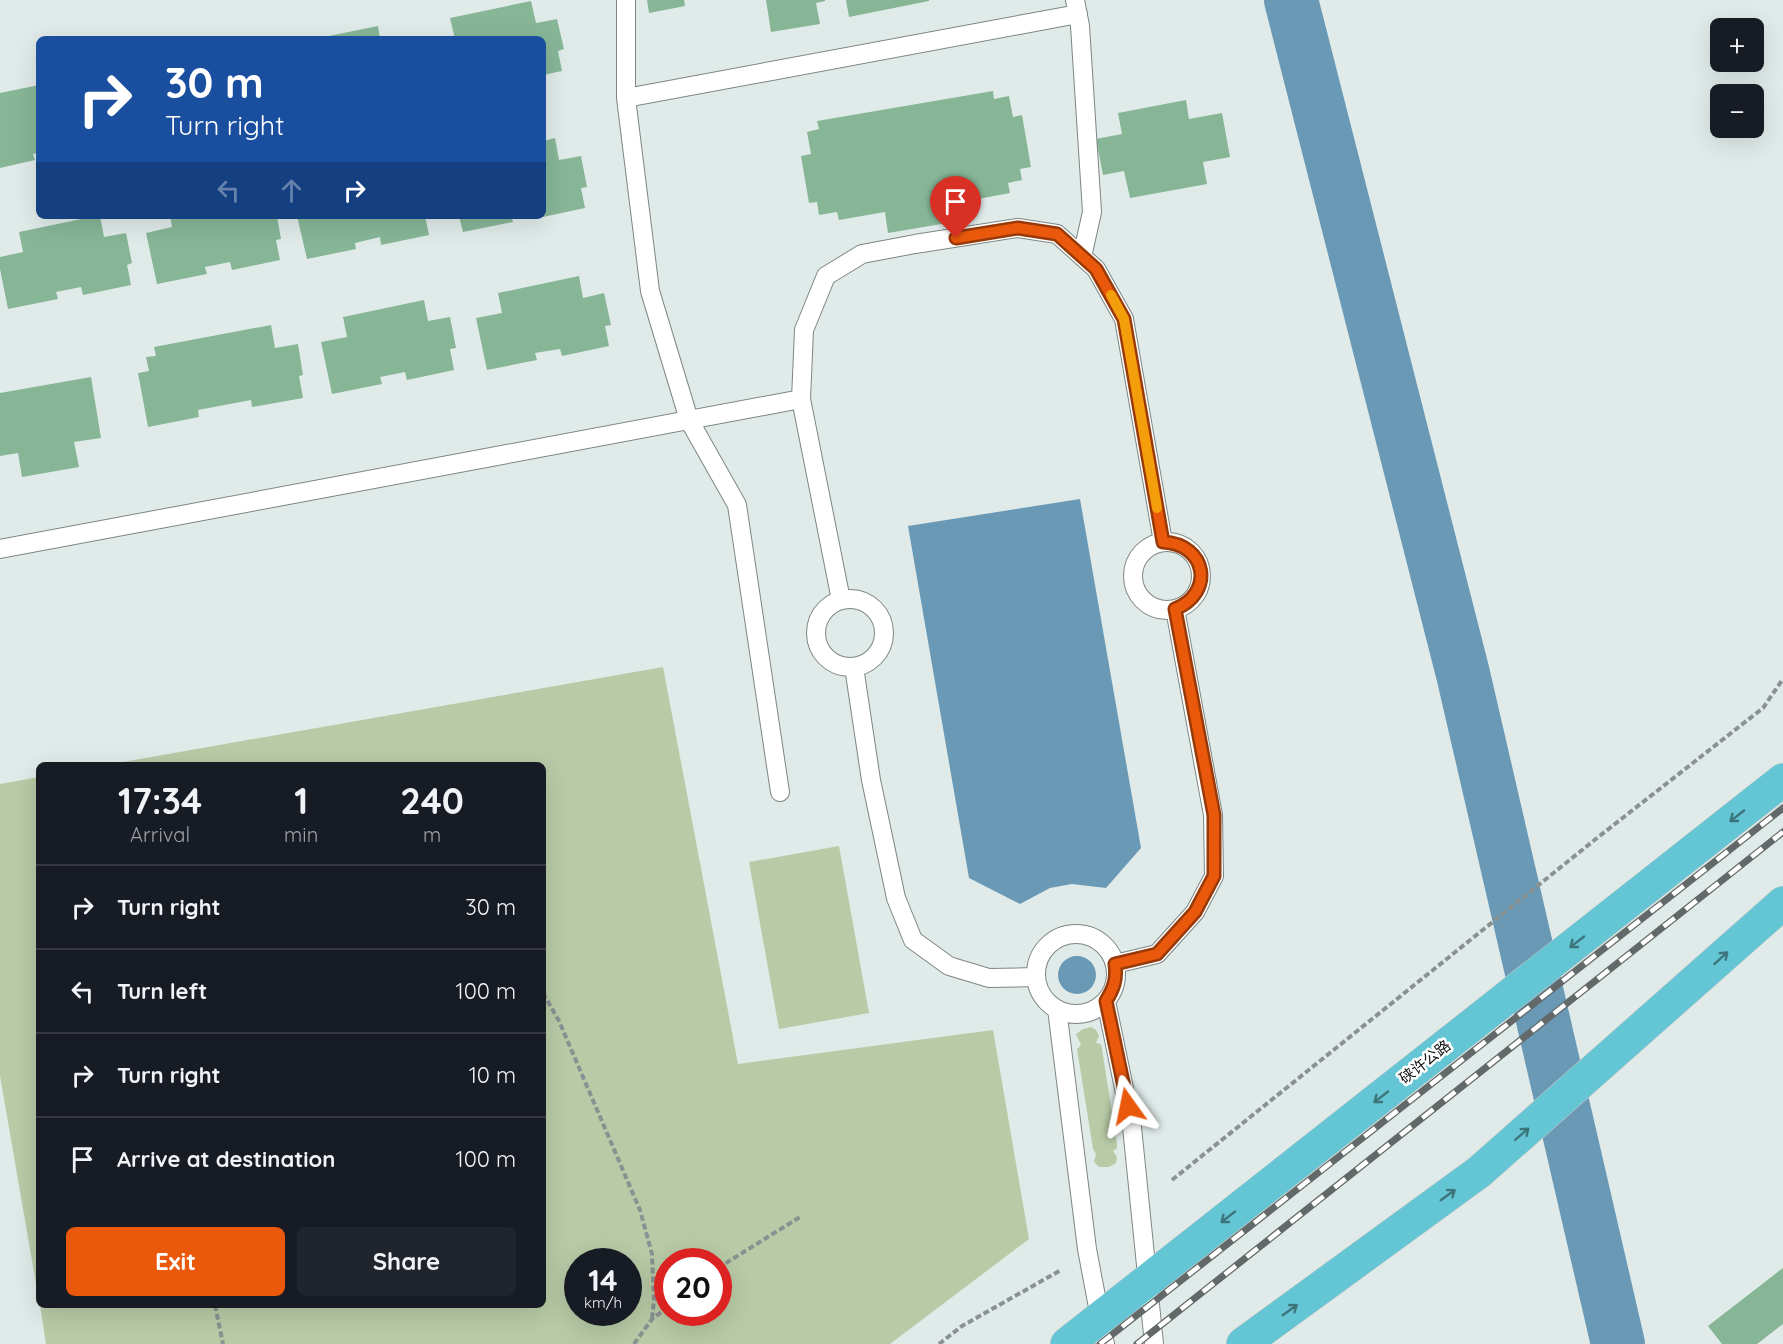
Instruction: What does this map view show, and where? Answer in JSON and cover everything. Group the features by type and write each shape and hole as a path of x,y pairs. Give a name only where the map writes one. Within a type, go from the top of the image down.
{"highway":[{"name":"硖许公路","path":"1067,1344 1103,1331 1148,1281 1783,780"},
{"path":"1243,1344 1479,1172 1783,903"}],"lane":[{"path":"626,0 626,98 650,291 688,420 737,505 780,792"},
{"path":"626,98 1077,7 1092,212 1082,256"},
{"path":"841,600 801,399 804,330 826,276 862,254 1018,228 1057,234 1096,269 1124,319 1163,542"},
{"path":"0,549 801,399"},
{"path":"1163,542 1174,542 1185,547 1194,554 1199,564 1201,576 1194,597 1186,605 1175,609 1153,608 1143,602 1132,582 1132,571 1142,551 1163,542"},
{"path":"857,599 868,603 877,611 882,621 884,632 877,654 869,661 854,667 836,664 826,658 819,650 816,639 815,628 819,617 826,608 841,600 857,599"},
{"path":"1115,964 1157,954 1195,912 1214,876 1214,815 1175,609"},
{"path":"854,667 871,780 896,898 913,940 949,966 989,978 1036,977"},
{"path":"1077,933 1101,942 1110,952 1115,964 1117,977 1113,990 1106,1001 1096,1009 1070,1014 1057,1009 1039,990 1036,977 1037,964 1042,952 1052,942 1063,936 1077,933"},
{"path":"1106,1001 1132,1127 1154,1344"},
{"path":"1057,1009 1087,1249 1103,1331"}],"path":[{"path":"1173,1180 1597,838 1763,708 1783,679"},
{"path":"546,998 564,1031 640,1210 652,1254 652,1319 634,1344"},
{"path":"732,1260 800,1217"},
{"path":"939,1344 962,1326 1061,1270"},
{"path":"216,1308 223,1344"}],"green space":[{"path":"663,667 738,1064 993,1030 1029,1239 890,1344 46,1344 40,1308 546,1308 546,762 123,762"},
{"path":"36,778 36,1284 0,1076 0,784"},
{"path":"839,846 869,1013 779,1029 749,862"},
{"path":"1091,1027 1099,1036 1096,1043 1101,1044 1117,1144 1117,1148 1113,1151 1117,1157 1116,1163 1109,1167 1099,1167 1094,1162 1096,1154 1093,1149 1077,1049 1081,1045 1076,1034"}],"water":[{"path":"1080,499 1141,848 1106,888 1072,884 1050,888 1020,904 969,878 908,526"},
{"path":"1077,956 1090,962 1096,975 1090,988 1077,994 1064,988 1058,975 1064,962"}],"building":[{"path":"647,0 684,0 685,6 649,13"},
{"path":"766,0 825,0 816,3 820,24 771,32"},
{"path":"846,0 929,0 929,1 849,17"},
{"path":"531,1 536,23 557,19 564,49 558,51 562,71 546,74 546,36 454,36 450,18"},
{"path":"378,26 380,36 329,36"},
{"path":"36,86 36,154 33,154 35,160 0,168 0,93"},
{"path":"993,91 994,99 1009,96 1013,117 1022,115 1031,167 1020,169 1022,180 1008,183 1010,193 962,202 965,220 888,233 885,212 839,220 837,212 819,215 817,202 809,203 801,156 811,154 807,132 819,129 817,121"},
{"path":"1186,100 1189,119 1222,113 1230,157 1203,162 1207,184 1130,198 1124,171 1103,175 1096,139 1122,134 1118,113"},
{"path":"555,138 559,160 581,156 587,187 581,188 585,208 546,216 546,140"},
{"path":"82,219 101,219 104,237 126,233 132,263 127,265 131,285 83,295 81,287 56,292 58,299 8,309 0,269 0,257 23,252 19,232"},
{"path":"171,219 278,219 281,239 276,240 280,260 232,270 230,262 205,267 207,274 157,284 146,233 172,227"},
{"path":"298,219 426,219 429,235 381,245 380,237 355,243 356,249 307,259"},
{"path":"460,219 512,219 513,222 463,232"},
{"path":"579,276 583,298 604,293 611,325 605,326 609,346 562,356 560,349 535,353 537,360 487,370 476,318 502,313 498,293"},
{"path":"424,300 428,321 450,317 456,348 450,349 454,370 407,380 405,372 380,377 382,384 332,394 321,342 347,337 343,317"},
{"path":"271,325 275,348 298,344 303,375 299,376 303,398 252,407 251,400 198,410 199,417 148,427 138,373 149,371 146,357 156,356 154,347"},
{"path":"91,377 101,438 74,442 79,467 22,477 18,453 0,456 0,393"},
{"path":"1783,1268 1783,1324 1757,1344 1722,1344 1708,1326"}],"waterway":[{"path":"1291,0 1463,674 1618,1344"}],"railway":[{"path":"1100,1344 1783,808"},
{"path":"1137,1344 1783,832"}],"slow traffic":[{"path":"1111,295 1124,319 1157,508"}],"route":[{"path":"956,238 1018,228 1057,234 1096,269 1124,319 1163,542 1174,542 1185,547 1194,554 1199,564 1201,576 1194,597 1186,605 1175,609 1214,815 1214,876 1195,912 1157,954 1115,964 1117,977 1106,1001 1128,1106"}]}
